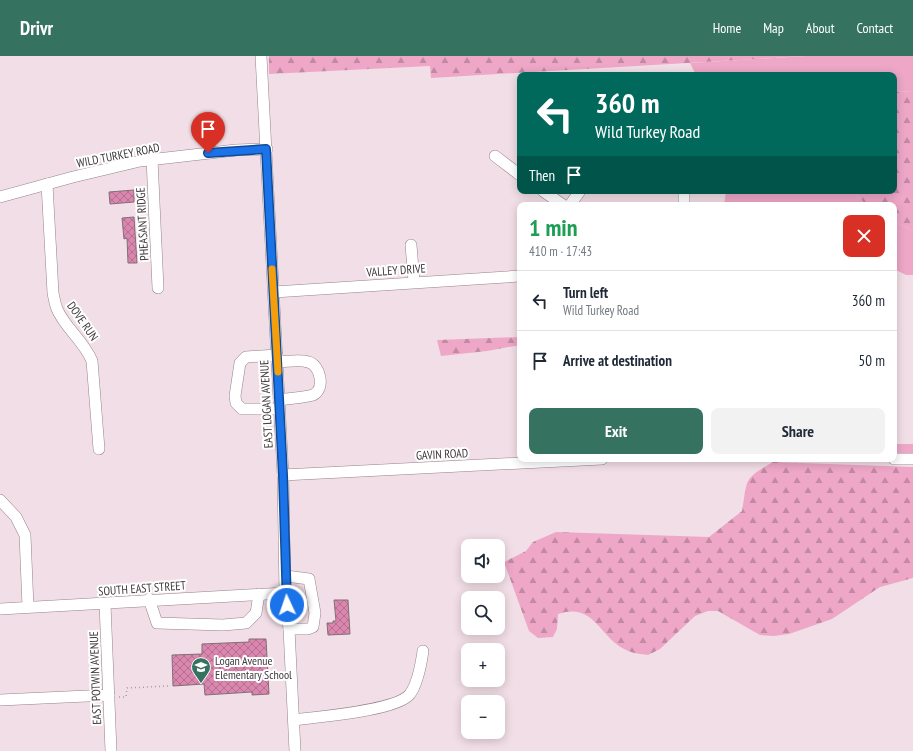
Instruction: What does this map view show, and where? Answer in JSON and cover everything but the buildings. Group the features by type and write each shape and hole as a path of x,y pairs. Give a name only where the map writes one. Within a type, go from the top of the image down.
{"street":[{"name":"EAST LOGAN AVENUE","path":"261,56 283,475 286,576 285,593 289,629 295,751"},
{"name":"WILD TURKEY ROAD","path":"0,197 140,161 236,150 266,149"},
{"path":"494,156 517,173"},
{"name":"PHEASANT RIDGE","path":"152,160 158,288"},
{"name":"DOVE RUN","path":"47,184 53,293 56,308 70,330 88,350 92,361 98,449"},
{"path":"547,194 558,202"},
{"path":"411,244 414,281"},
{"name":"VALLEY DRIVE","path":"274,292 414,281 517,276"},
{"path":"246,357 310,362 315,366 320,382 319,389 312,395 279,404 242,410 236,403 235,396 240,363 246,357"},
{"path":"897,459 913,459"},
{"name":"GAVIN ROAD","path":"283,475 542,462"},
{"path":"0,500 16,517 24,535 28,607"},
{"path":"286,576 309,579 315,613 314,627 308,629 289,629"},
{"name":"SOUTH EAST STREET","path":"0,609 105,604 149,599 285,593"},
{"path":"149,599 157,623 223,625 246,623 256,613 259,594"},
{"name":"EAST POTWIN AVENUE","path":"105,604 113,696 112,751"},
{"path":"294,720 377,708 403,700 410,694 420,670 424,651"},
{"path":"0,700 113,696"}],"path":[{"path":"113,696 126,697 126,690 129,688 169,686"}],"green space":[{"path":"269,56 806,56 431,78 430,66 269,74"},
{"path":"806,56 913,56 913,91 897,92 897,72 694,72 690,63"},
{"path":"913,91 913,231 897,223 897,202 863,202 856,194 897,194 897,92"},
{"path":"726,194 856,194 863,202 724,202"},
{"path":"897,223 913,231 913,275 906,275 897,270"},
{"path":"517,337 517,346 487,351 441,356 437,340"},
{"path":"897,444 913,444 913,457 897,456"},
{"path":"773,462 913,467 913,578 880,587 832,619 789,634 774,636 760,635 718,611 708,611 695,616 660,649 648,655 624,649 615,643 588,616 580,612 570,611 558,614 557,629 553,637 538,638 529,631 505,562 526,551 533,542 556,532 709,537 742,511 746,486 751,477"}],"slow traffic":[{"path":"272,269 278,372"}],"place":[{"name":"Logan Avenue Elementary School","path":"201,684"}],"route":[{"path":"208,153 266,149 283,475 286,576 285,593 287,605"}]}
